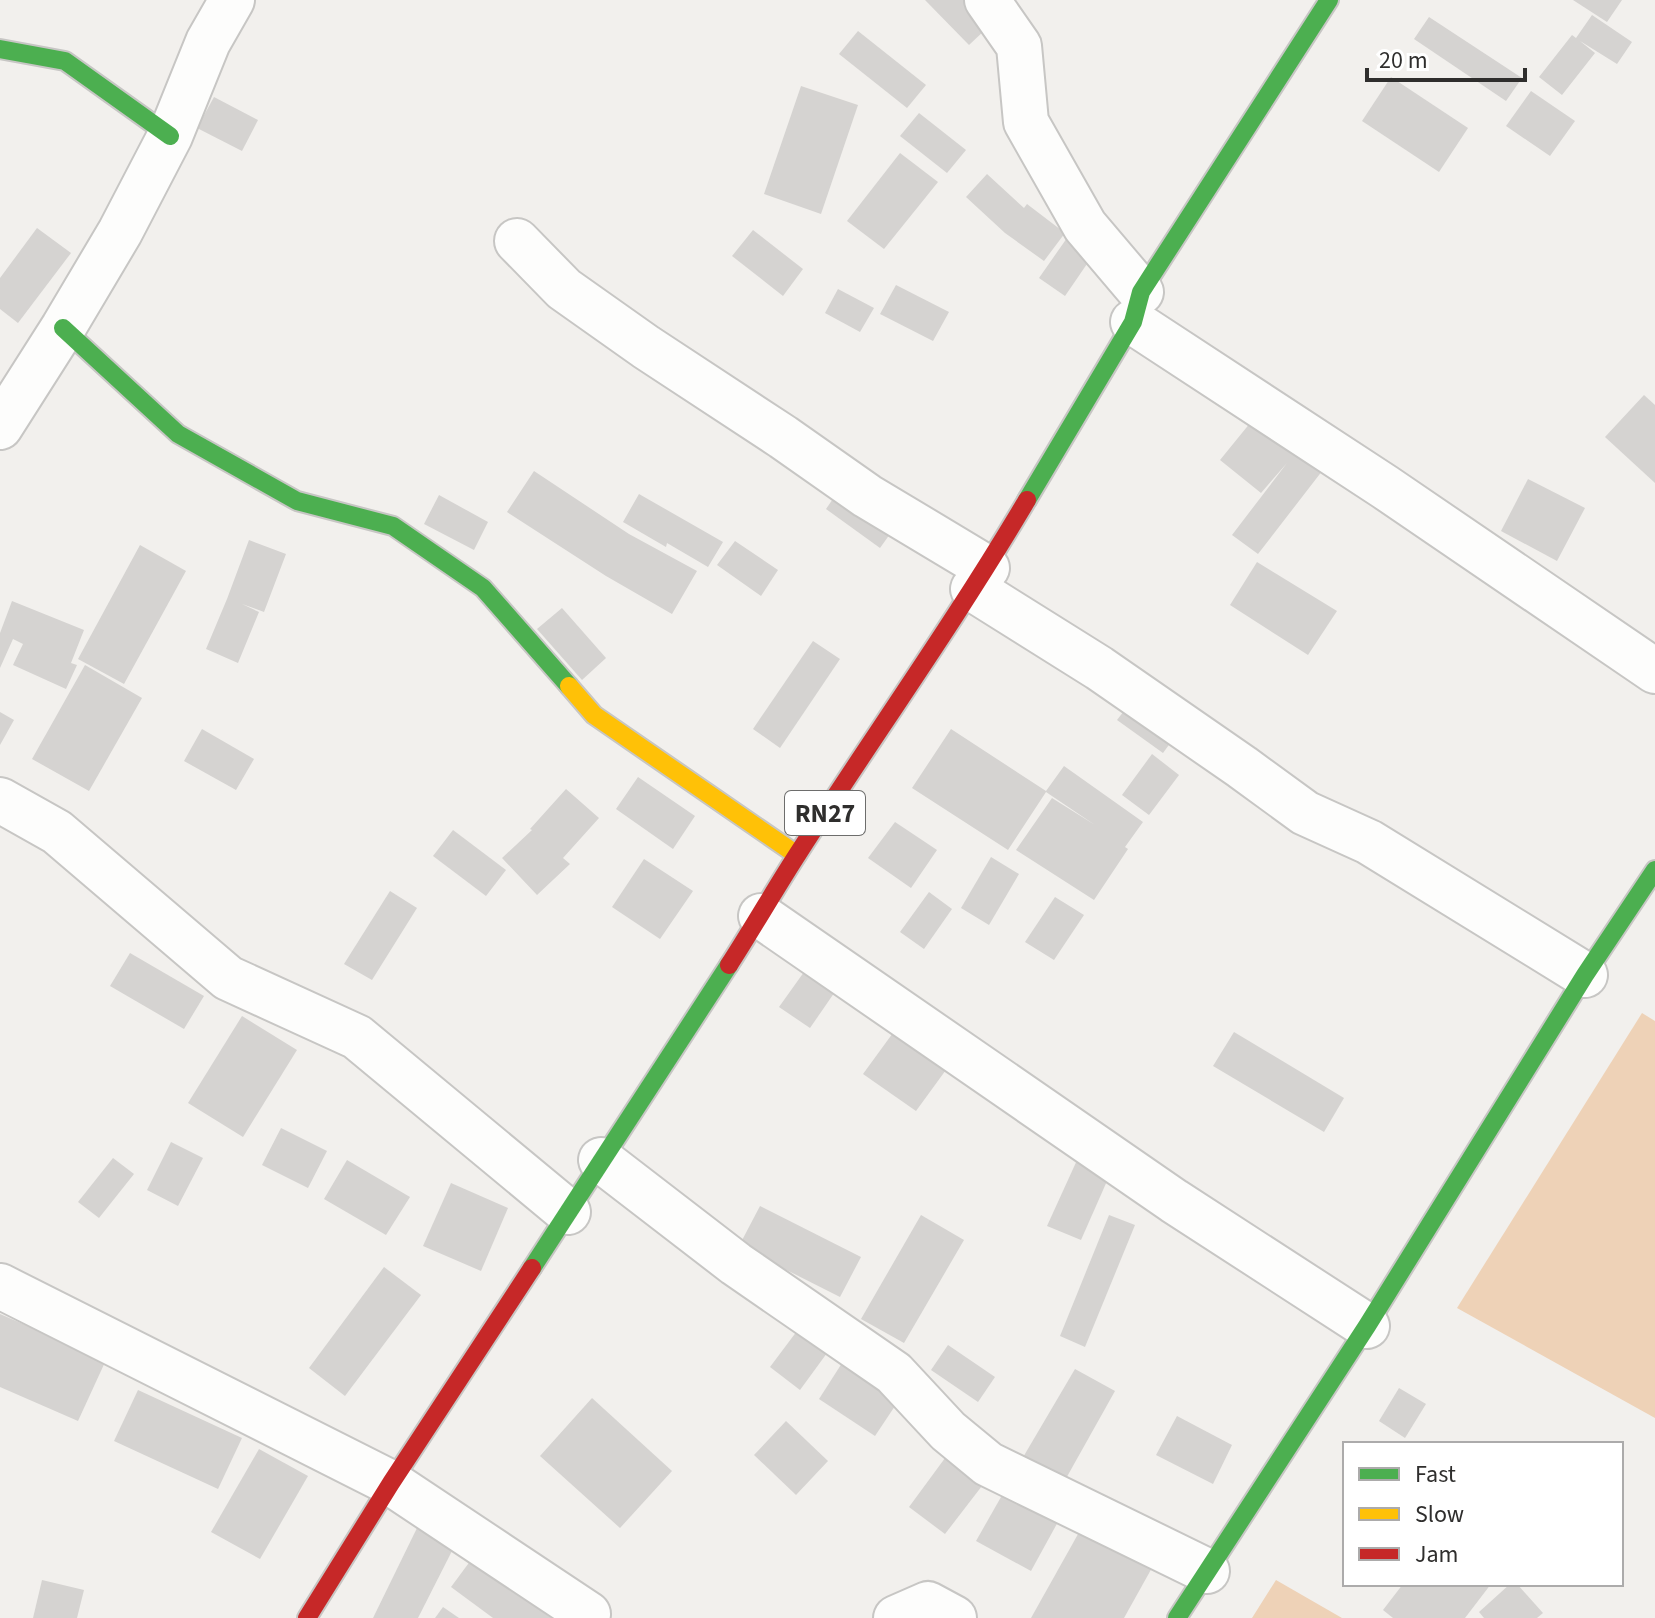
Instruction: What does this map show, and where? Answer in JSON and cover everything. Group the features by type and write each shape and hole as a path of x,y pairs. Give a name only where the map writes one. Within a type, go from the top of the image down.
{"main road":[{"name":"RN27","path":"307,1618 391,1483 761,916 797,855 980,578 1137,307 1329,0"},
{"path":"0,49 65,61 170,136"},
{"path":"63,328 178,434 297,501 393,526 483,588 594,715 797,855"},
{"path":"1177,1618 1367,1326 1585,975 1655,870"}],"street":[{"path":"0,427 120,232 170,136 208,42 232,0"},
{"path":"987,0 1019,46 1026,122 1085,226 1137,307 1385,487 1655,671"},
{"path":"517,241 564,289 867,496 1099,668 1305,813 1369,842 1585,975"},
{"path":"0,800 57,832 228,978 357,1037 568,1212"},
{"path":"761,916 1174,1201 1367,1326"},
{"path":"601,1160 736,1264 894,1373 948,1431 988,1464 1207,1571"},
{"path":"0,1286 391,1483 588,1614 587,1618"},
{"path":"896,1618 928,1604 954,1618"}],"shaded area":[{"path":"1642,1013 1655,1021 1655,1418 1457,1308"},
{"path":"1276,1580 1342,1618 1252,1618"}],"building":[{"path":"925,0 990,0 1003,13 969,45"},
{"path":"1573,0 1622,0 1607,22"},
{"path":"1592,15 1632,42 1617,64 1580,41 1595,53 1562,95 1539,77 1572,35 1576,38"},
{"path":"1429,17 1522,78 1506,101 1414,39"},
{"path":"858,31 926,85 907,108 839,54"},
{"path":"1391,77 1468,128 1439,172 1362,121"},
{"path":"801,86 858,105 821,214 764,194"},
{"path":"1531,91 1575,121 1550,156 1506,126"},
{"path":"214,97 258,120 242,151 197,128"},
{"path":"919,113 966,150 947,173 900,136"},
{"path":"900,153 938,182 884,249 847,221"},
{"path":"987,174 1024,208 1027,204 1065,233 1044,261 1005,233 966,197"},
{"path":"37,228 71,253 18,323 0,309 0,278"},
{"path":"1074,228 1100,245 1065,296 1039,278"},
{"path":"753,230 803,269 783,296 732,256"},
{"path":"896,285 949,312 933,341 880,314"},
{"path":"838,289 874,308 860,332 825,313"},
{"path":"1644,395 1655,405 1655,483 1605,437"},
{"path":"1255,417 1326,466 1258,554 1232,535 1287,463 1261,493 1220,460"},
{"path":"534,471 629,534 697,571 672,614 507,512"},
{"path":"850,474 905,513 880,548 826,509"},
{"path":"1528,479 1585,508 1557,561 1501,531"},
{"path":"639,494 723,542 708,567 623,522"},
{"path":"439,495 488,522 474,550 424,524"},
{"path":"249,540 286,554 264,612 242,604 259,612 238,663 206,649"},
{"path":"735,541 778,570 761,596 717,565"},
{"path":"140,545 186,571 124,684 78,659"},
{"path":"1257,562 1337,611 1308,655 1230,605"},
{"path":"12,601 84,630 71,663 77,665 66,689 13,665 23,644 13,639 0,668 0,633"},
{"path":"562,608 606,658 582,680 537,629"},
{"path":"813,641 840,659 780,748 753,729"},
{"path":"85,665 142,698 89,791 32,759"},
{"path":"1137,694 1182,727 1163,753 1117,720"},
{"path":"0,712 14,720 0,745"},
{"path":"202,729 254,759 236,790 184,761"},
{"path":"951,729 1046,791 1064,766 1143,822 1094,900 1016,850 1052,798 1095,825 1046,792 1008,850 912,788"},
{"path":"1152,754 1179,775 1149,815 1122,795"},
{"path":"638,777 695,816 673,849 616,809"},
{"path":"566,789 599,818 563,858 570,864 537,895 502,858 532,830"},
{"path":"895,822 937,850 911,888 868,858"},
{"path":"453,830 506,870 486,896 433,856"},
{"path":"991,857 1019,874 989,925 961,908"},
{"path":"644,859 693,891 660,939 612,907"},
{"path":"390,891 417,908 372,980 344,964"},
{"path":"929,892 952,909 924,949 900,932"},
{"path":"1055,897 1084,915 1054,960 1025,942"},
{"path":"130,953 204,996 184,1029 110,986"},
{"path":"809,965 839,986 810,1028 779,1007"},
{"path":"242,1016 297,1050 243,1137 188,1103"},
{"path":"898,1026 951,1063 916,1111 863,1074"},
{"path":"1234,1032 1344,1098 1324,1132 1213,1066"},
{"path":"281,1128 327,1151 308,1188 262,1165"},
{"path":"171,1142 203,1158 178,1206 147,1190"},
{"path":"113,1158 134,1174 99,1218 78,1202"},
{"path":"1078,1158 1111,1172 1081,1240 1047,1226"},
{"path":"347,1160 410,1197 386,1235 324,1199"},
{"path":"451,1183 508,1208 481,1271 423,1246"},
{"path":"760,1206 861,1257 840,1297 739,1246"},
{"path":"921,1215 964,1240 904,1343 861,1319"},
{"path":"1109,1215 1135,1225 1085,1347 1060,1336"},
{"path":"384,1267 421,1295 345,1396 309,1368"},
{"path":"0,1314 106,1360 78,1421 0,1387"},
{"path":"809,1315 838,1338 800,1390 770,1367"},
{"path":"948,1345 995,1377 978,1402 931,1370"},
{"path":"844,1360 901,1397 875,1436 819,1399"},
{"path":"1075,1369 1115,1391 1064,1482 1022,1459"},
{"path":"1399,1388 1426,1404 1405,1438 1379,1421"},
{"path":"138,1390 242,1438 218,1489 114,1441"},
{"path":"592,1398 672,1471 620,1528 540,1456"},
{"path":"1177,1416 1232,1445 1213,1484 1156,1455"},
{"path":"786,1421 828,1461 796,1495 754,1455"},
{"path":"259,1449 308,1476 260,1559 211,1532"},
{"path":"948,1454 985,1482 945,1534 909,1507"},
{"path":"1005,1490 1059,1520 1031,1571 976,1541"},
{"path":"1082,1527 1153,1566 1124,1618 1031,1618"},
{"path":"417,1528 454,1547 418,1618 373,1618"},
{"path":"471,1560 551,1618 493,1618 451,1587"},
{"path":"42,1580 84,1590 77,1618 33,1618"},
{"path":"1401,1586 1489,1586 1465,1618 1393,1618 1383,1610"},
{"path":"1508,1586 1519,1586 1543,1613 1537,1618 1484,1618 1479,1612"},
{"path":"443,1607 459,1618 435,1618"}],"traffic: fast":[{"path":"1027,500 1133,322 1141,292 1329,0"},
{"path":"0,49 65,61 170,136"},
{"path":"63,328 178,434 297,501 393,526 483,588 569,686"},
{"path":"1177,1618 1367,1326 1585,975 1655,870"},
{"path":"532,1268 729,965"}],"traffic: slow":[{"path":"569,686 594,715 797,855"}],"traffic: jam":[{"path":"729,965 1027,500"},
{"path":"307,1618 532,1268"}]}
